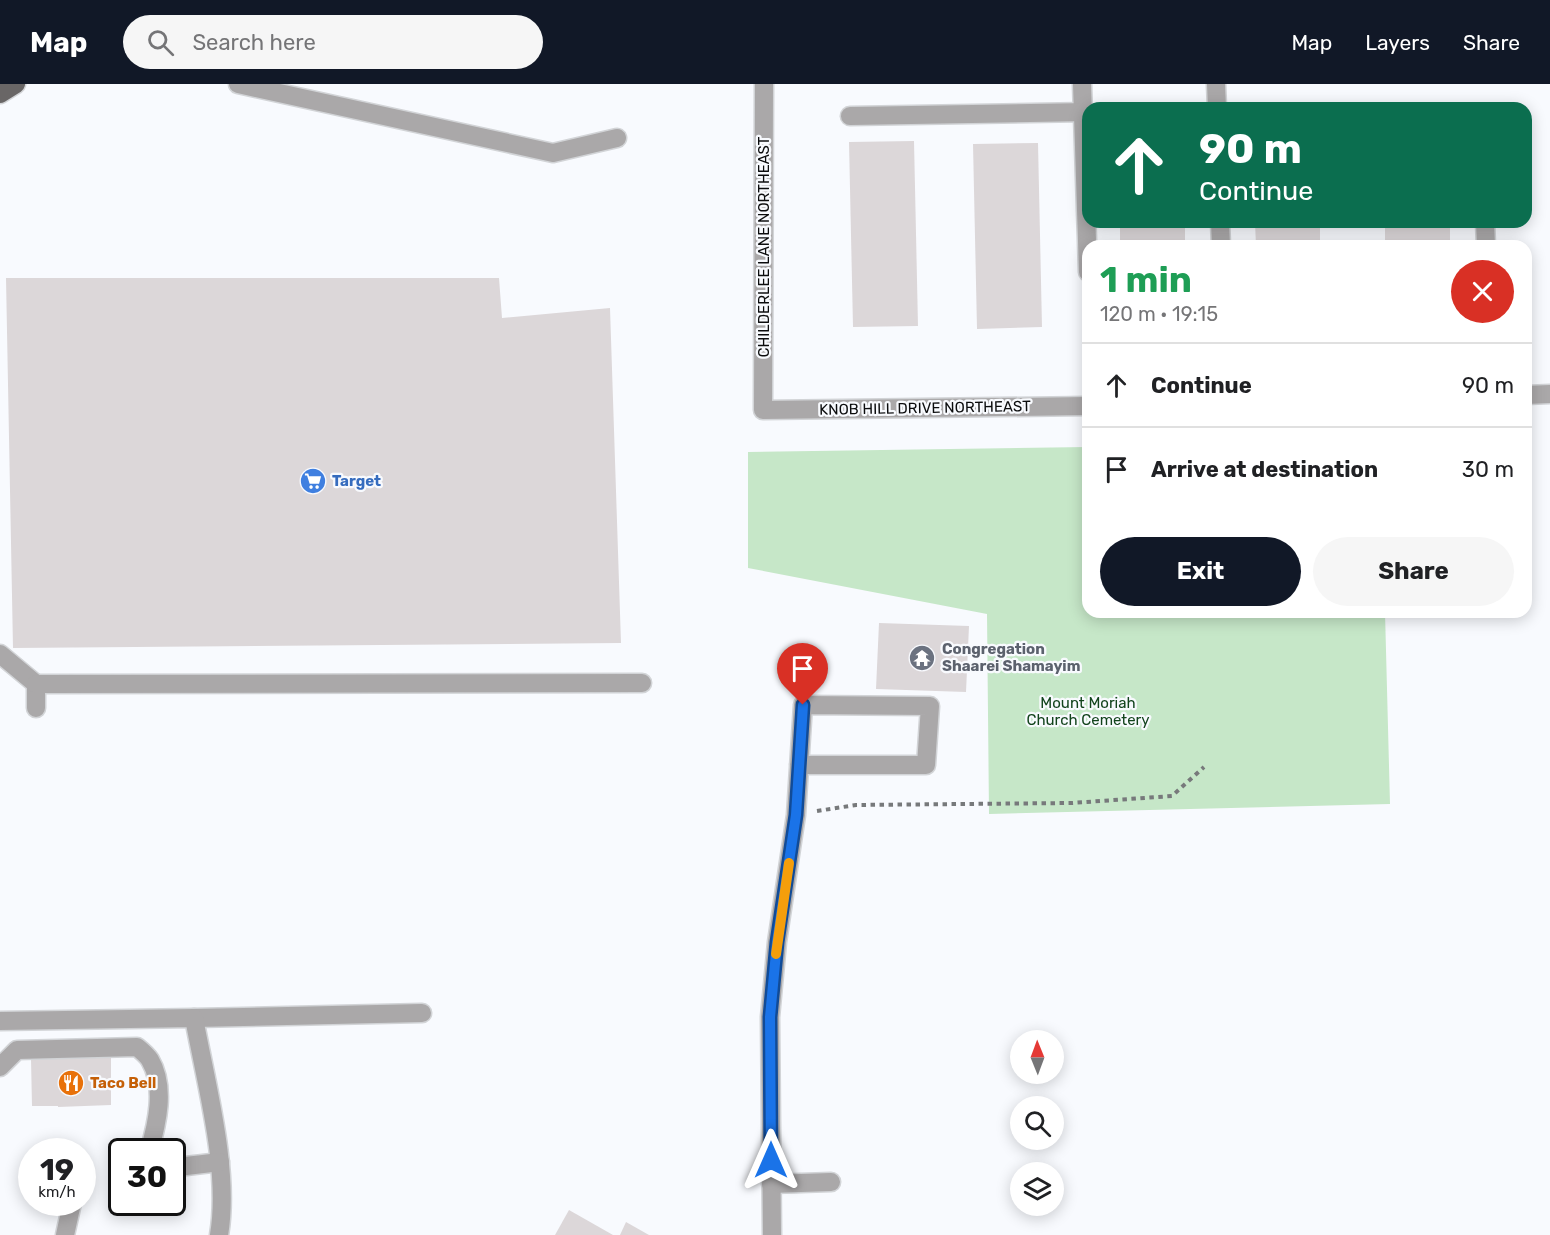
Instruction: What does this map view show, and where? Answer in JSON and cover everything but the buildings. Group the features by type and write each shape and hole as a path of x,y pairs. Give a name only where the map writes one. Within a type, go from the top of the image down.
{"main road":[{"path":"0,94 16,84"}],"street":[{"path":"238,84 553,153 617,138"},
{"name":"CHILDERLEE LANE NORTHEAST","path":"763,410 764,84"},
{"path":"1082,84 1084,102"},
{"path":"1216,84 1217,102"},
{"path":"850,116 1082,113"},
{"path":"1532,395 1550,394"},
{"name":"KNOB HILL DRIVE NORTHEAST","path":"763,410 1082,406"},
{"path":"0,654 36,684 642,683"},
{"path":"36,684 36,708"},
{"path":"772,1235 770,1017 777,942 796,815 799,765 803,705 930,706 926,765 799,765"},
{"path":"0,1021 422,1013"},
{"path":"194,1018 220,1162 219,1235"},
{"path":"0,1067 17,1050 137,1047 149,1058 155,1071 158,1095 153,1138"},
{"path":"186,1166 220,1162"},
{"path":"771,1184 831,1182"},
{"path":"65,1235 69,1216"}],"path":[{"path":"796,815 856,805 1072,803 1172,796 1204,767"}],"green space":[{"name":"Mount Moriah Church Cemetery","path":"1082,447 1082,618 1385,618 1390,804 989,814 987,614 748,568 748,452"}],"slow traffic":[{"path":"776,954 789,863"}],"place":[{"name":"Target","path":"313,481"},
{"name":"Congregation Shaarei Shamayim","path":"922,658"},
{"name":"Taco Bell","path":"71,1083"}],"route":[{"path":"771,1160 770,1017 777,942 796,815 803,705"}]}
